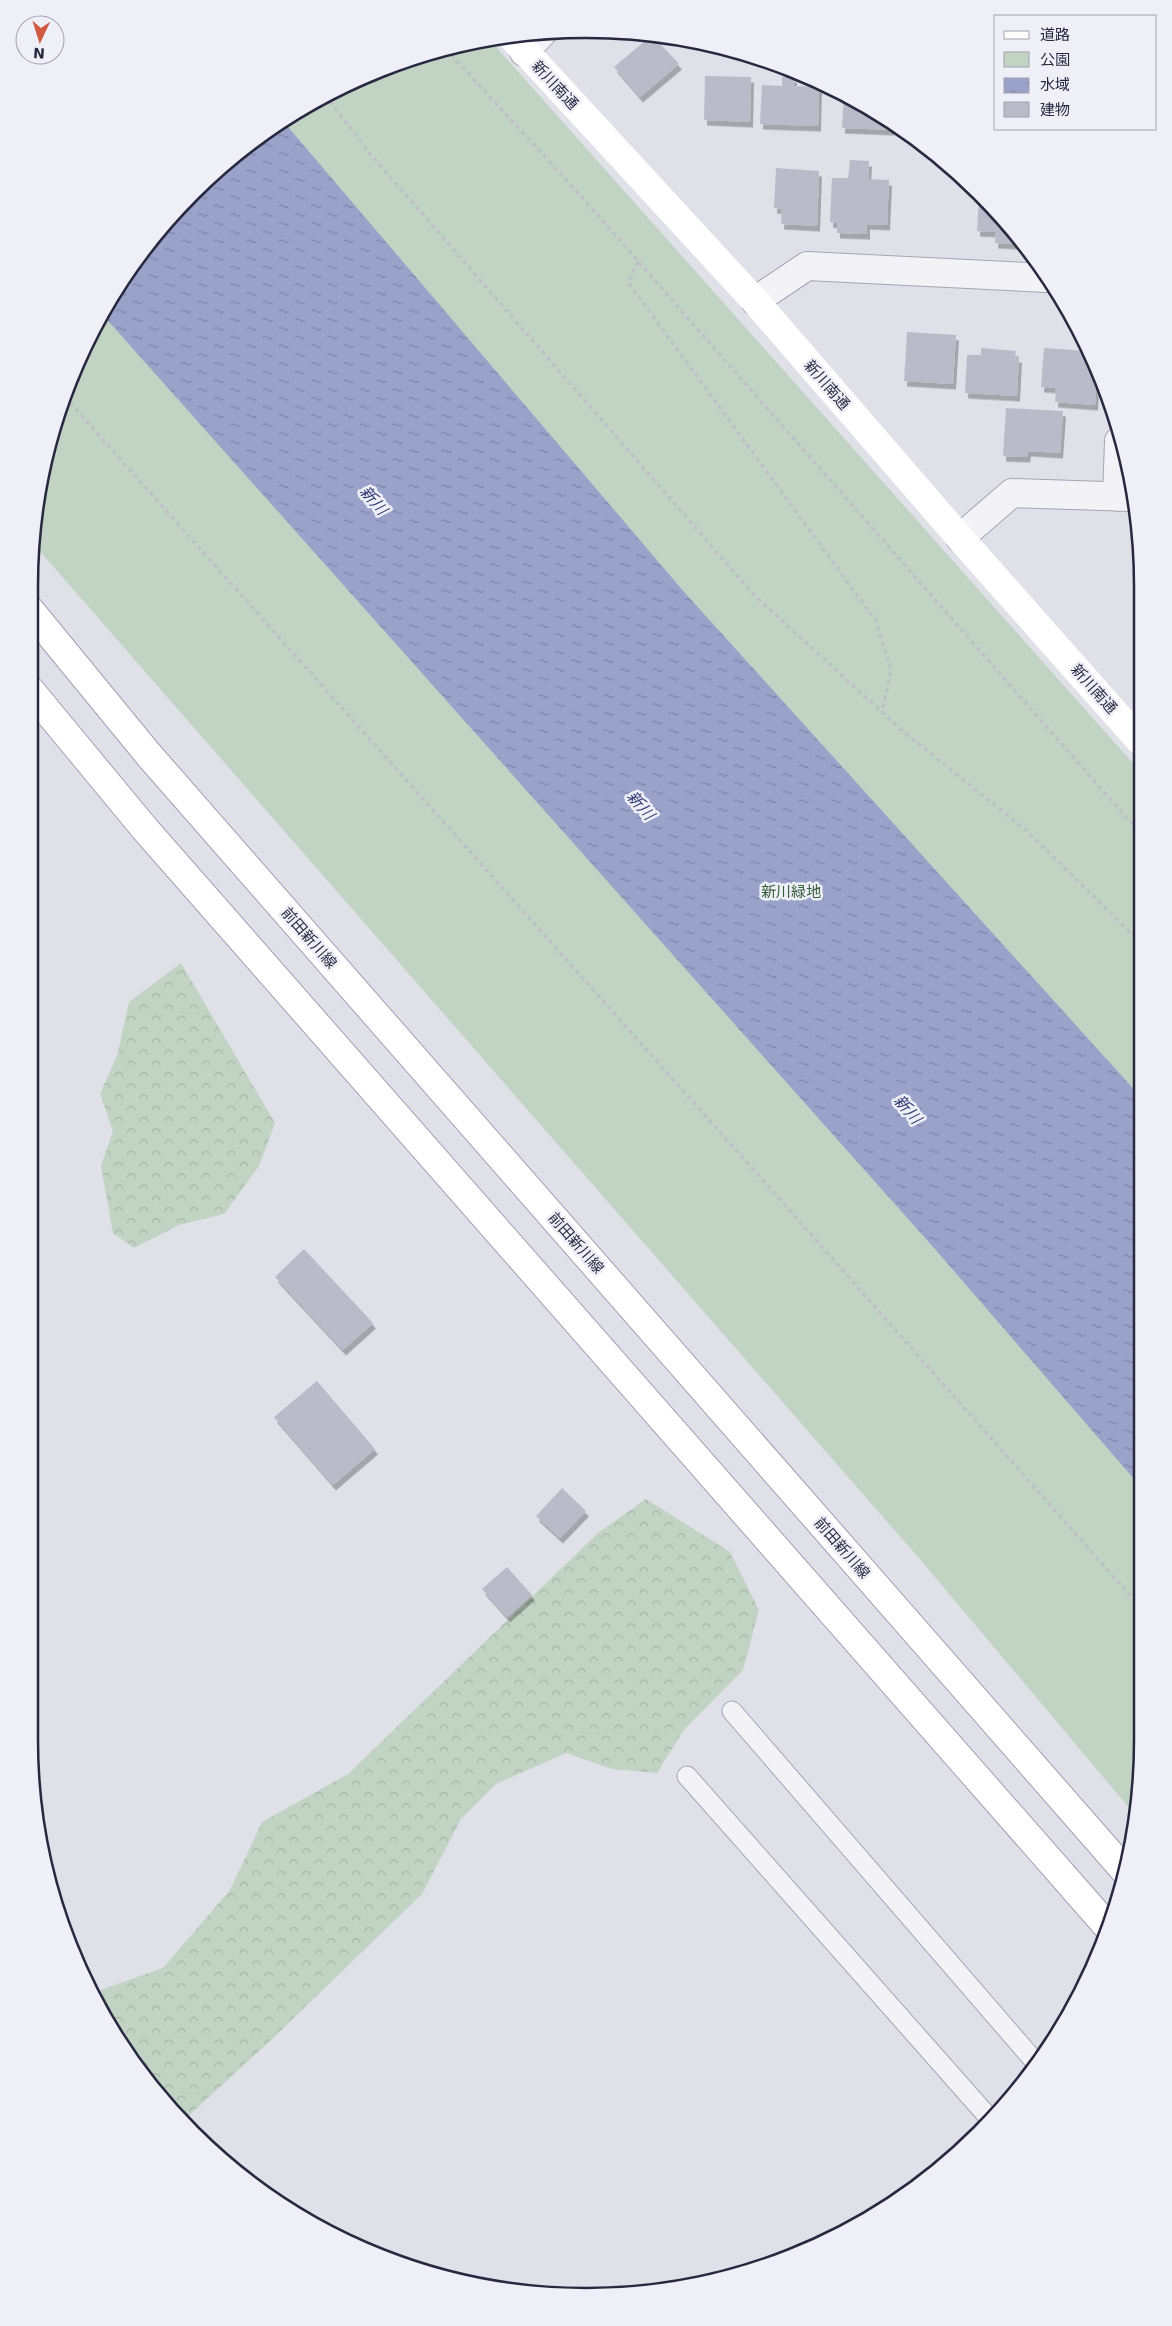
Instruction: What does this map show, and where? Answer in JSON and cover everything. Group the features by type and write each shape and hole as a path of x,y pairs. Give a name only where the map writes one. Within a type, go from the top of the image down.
{"main road":[{"name":"新川南通","path":"526,41 1134,734"},
{"name":"前田新川線","path":"38,620 148,754 1120,1865"},
{"path":"38,700 144,829 1103,1921"}],"street":[{"path":"755,301 807,266 1040,278"},
{"path":"960,538 1012,493 1125,497 1122,471"}],"lane":[{"path":"732,1711 1032,2058"},
{"path":"687,1776 986,2115"}],"path":[{"path":"451,54 638,262 1134,826"},
{"path":"329,102 372,156 755,596 882,712 1027,831 1134,936"},
{"path":"638,262 628,282 876,621 890,670 882,712"},
{"path":"70,402 1134,1600"}],"green space":[{"name":"新川緑地","path":"495,45 1134,764 1134,1740 1130,1809 924,1564 39,550 42,514 48,479 56,444 67,410 79,376 94,343 130,281 151,252 198,198 252,151 312,111 376,79 444,56"},
{"path":"181,963 275,1123 259,1166 224,1214 179,1225 134,1248 113,1233 101,1166 113,1131 100,1094 117,1056 129,1002"},
{"path":"646,1499 730,1552 759,1610 743,1670 683,1731 657,1773 612,1769 566,1753 496,1784 461,1819 422,1894 270,2041 188,2117 151,2074 130,2045 98,1991 163,1968 230,1890 262,1822 348,1774 598,1533"}],"water":[{"name":"新川","path":"287,126 685,593 1134,1089 1134,1479 934,1248 107,319 130,281 151,252 198,198 252,151"}],"building":[{"path":"645,41 659,42 679,64 640,97 614,67"},
{"path":"705,76 751,77 750,122 704,120"},
{"path":"782,77 790,77 794,78 794,86 813,87 819,89 818,126 760,124 762,85 782,86"},
{"path":"843,102 891,130 842,128"},
{"path":"850,160 869,161 868,179 889,180 887,225 867,224 867,234 837,233 837,223 830,222 832,178 848,178"},
{"path":"776,168 819,171 817,226 781,224 782,209 774,208"},
{"path":"979,203 1014,244 995,243 996,232 977,231"},
{"path":"907,332 956,335 953,384 904,381"},
{"path":"981,348 1016,351 1015,357 1019,357 1017,396 965,393 967,355 981,355"},
{"path":"1044,348 1081,351 1096,385 1095,405 1055,402 1056,388 1041,387"},
{"path":"1006,408 1063,411 1060,453 1028,451 1027,457 1003,456"},
{"path":"304,1249 373,1323 343,1350 275,1277"},
{"path":"317,1381 375,1449 333,1485 274,1417"},
{"path":"562,1488 586,1511 560,1538 536,1516"},
{"path":"507,1567 532,1595 507,1617 482,1589"}]}
